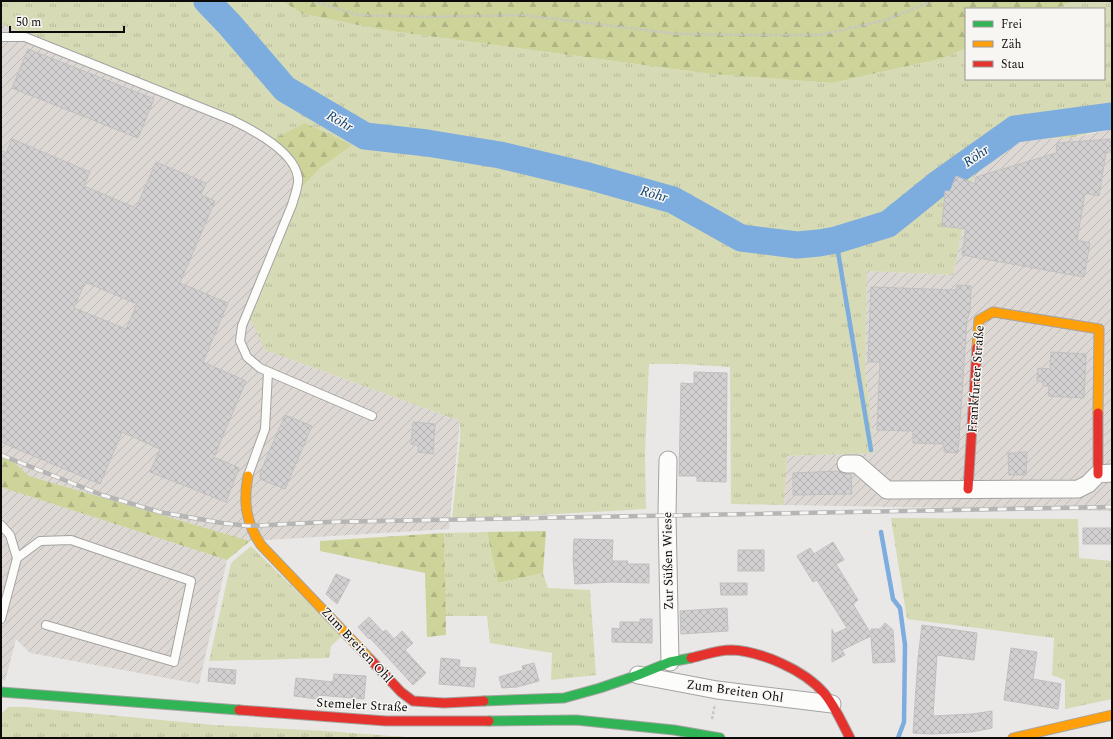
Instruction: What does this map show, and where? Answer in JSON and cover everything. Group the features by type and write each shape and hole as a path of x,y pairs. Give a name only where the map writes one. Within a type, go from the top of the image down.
{"street":[{"name":"Frankfurter Straße","path":"846,464 857,464 887,490 1078,489 1088,484 1105,474 1099,328 993,312 979,320 968,489"},
{"name":"Zur Süßen Wiese","path":"668,460 667,515 670,662"},
{"name":"Zum Breiten Ohl","path":"248,476 245,490 250,526 261,545 401,692 413,702 564,698 600,688 670,662 729,650 747,652 781,664 806,678 823,692 832,704 850,738"},
{"name":"Zum Breiten Ohl","path":"638,675 717,690 832,704"},
{"name":"Stemeler Straße","path":"1,692 386,720 576,720 674,730 720,738"},
{"path":"1013,738 1061,732 1112,715"}],"lane":[{"path":"1,37 25,37 232,120 258,133 280,150 292,163 298,178 296,190 292,205 242,326 240,341 247,357 260,368 372,416"},
{"path":"248,476 264,429 268,372"},
{"path":"1,525 10,535 17,558 1,619"},
{"path":"17,558 40,542 71,540 191,581 174,662 46,625"}],"path":[{"path":"313,1 358,15 428,17 523,15 678,34 820,35 886,20 933,1"},
{"path":"710,736 717,690"}],"shaded area":[{"path":"1,24 274,139 299,190 265,350 460,421 449,529 250,541 29,476 14,462 1,457"},
{"path":"1112,129 1112,511 784,505 787,456 874,453 865,365 867,271 953,275 974,172 1021,139 1072,138"},
{"path":"1,487 227,560 199,684 30,653 16,639 5,681 1,680"}],"green space":[{"path":"1,1 282,1 303,14 383,30 711,74 832,83 944,58 965,48 965,80 1105,80 1105,8 1057,8 1073,1 1112,1 1112,127 1072,138 1021,139 974,172 953,275 867,271 865,365 874,453 787,456 784,505 731,504 730,367 649,364 645,453 646,509 452,520 460,438 460,421 265,350 246,310 299,190 274,139 1,24","holes":["305,123 351,145 320,168 300,189"]},
{"path":"282,1 1073,1 1057,8 965,8 965,48 944,58 832,83 711,74 383,30 303,14"},
{"path":"305,123 352,145 320,168 300,189 274,139"},
{"path":"1,457 14,462 29,476 250,541 227,560 1,487"},
{"path":"891,518 1078,519 1079,558 1112,561 1112,699 1065,709 1065,680 1052,675 1054,638 907,619"},
{"path":"546,531 543,573 498,583 487,532"},
{"path":"487,532 498,583 543,573 548,588 590,590 596,675 551,680 552,653 490,643 487,616 445,616 444,533"},
{"path":"444,533 446,635 427,637 425,573 320,551 320,541"},
{"path":"251,546 342,636 331,646 329,658 209,661 231,563"},
{"path":"8,707 25,707 214,725 419,738 1,738 1,714"}],"building":[{"path":"28,49 154,99 138,138 12,88"},
{"path":"12,139 90,172 84,186 136,208 156,162 206,183 201,195 215,201 180,283 228,303 203,362 246,381 214,457 239,468 226,502 150,472 160,449 122,432 100,484 1,442 1,150 6,153","holes":["85,282 137,304 126,329 74,308"]},
{"path":"1112,139 1112,152 1106,152 1099,196 1085,193 1077,240 1090,243 1084,277 962,255 966,229 942,226 945,191 950,191 956,176 975,184 976,177 1056,153 1057,143"},
{"path":"957,285 971,286 970,312 967,319 958,453 944,452 944,444 913,443 913,431 877,430 880,362 868,362 871,287 956,290"},
{"path":"1051,352 1086,354 1084,398 1048,396 1049,386 1043,386 1043,382 1037,381 1038,368 1050,369"},
{"path":"694,372 727,373 726,482 697,481 697,476 679,476 681,383 694,384"},
{"path":"285,415 312,426 285,489 260,479 260,473"},
{"path":"413,422 435,424 433,454 418,452 418,445 411,444"},
{"path":"1027,452 1026,475 1009,475 1008,453"},
{"path":"840,471 846,474 851,474 852,494 793,495 793,473"},
{"path":"1083,528 1112,528 1112,544 1083,544"},
{"path":"574,539 613,540 612,561 628,561 627,564 649,564 649,583 611,582 575,584 573,559"},
{"path":"833,542 844,560 836,564 858,600 853,604 871,634 871,629 880,629 885,623 893,630 895,662 873,663 871,636 842,650 845,655 832,662 832,629 834,634 847,628 817,580 813,582 797,556 810,548 814,554"},
{"path":"738,550 764,550 764,571 738,571"},
{"path":"336,574 350,580 337,604 326,594"},
{"path":"720,583 747,583 747,595 721,595"},
{"path":"727,608 728,631 681,634 680,611"},
{"path":"369,617 383,632 386,630 394,639 402,631 413,643 405,650 426,673 413,685 358,627"},
{"path":"640,619 652,619 652,643 612,642 612,628 620,629 620,622 640,622"},
{"path":"922,625 977,633 974,660 937,655 933,716 972,714 992,711 992,728 972,732 932,734 913,733"},
{"path":"1011,648 1037,652 1033,679 1061,684 1058,709 1004,700"},
{"path":"441,658 460,660 459,667 476,668 474,687 439,684"},
{"path":"534,663 539,681 517,687 502,688 499,677 523,670 522,666"},
{"path":"209,668 236,670 235,684 208,681"},
{"path":"334,674 366,676 364,699 318,695 317,699 294,696 296,678 333,682"}],"waterway":[{"name":"Röhr","path":"207,1 230,25 285,89 365,136 427,143 500,155 588,176 673,200 741,238 797,245 819,243 836,240 888,224 939,183 1015,129 1112,116"},
{"path":"836,240 871,450"},
{"path":"881,532 893,599 900,608 905,645 904,722 898,738"}],"railway":[{"path":"1,455 102,495 159,512 248,526 327,522 1112,507"}],"traffic: fast":[{"path":"484,701 564,698 600,688 670,662 691,658"},
{"path":"1,692 239,710"},
{"path":"489,721 576,720 674,730 720,738"}],"traffic: slow":[{"path":"977,348 979,320 993,312 1099,329 1098,413"},
{"path":"248,476 246,495 247,512 252,529 261,545 370,659"},
{"path":"1013,738 1112,715"}],"traffic: jam":[{"path":"968,489 977,348"},
{"path":"1098,413 1098,474"},
{"path":"691,658 731,650 755,654 781,663 805,677 824,693 835,709 850,738"},
{"path":"370,659 401,692 413,701 444,703 484,701"},
{"path":"239,710 386,721 489,721"}]}
